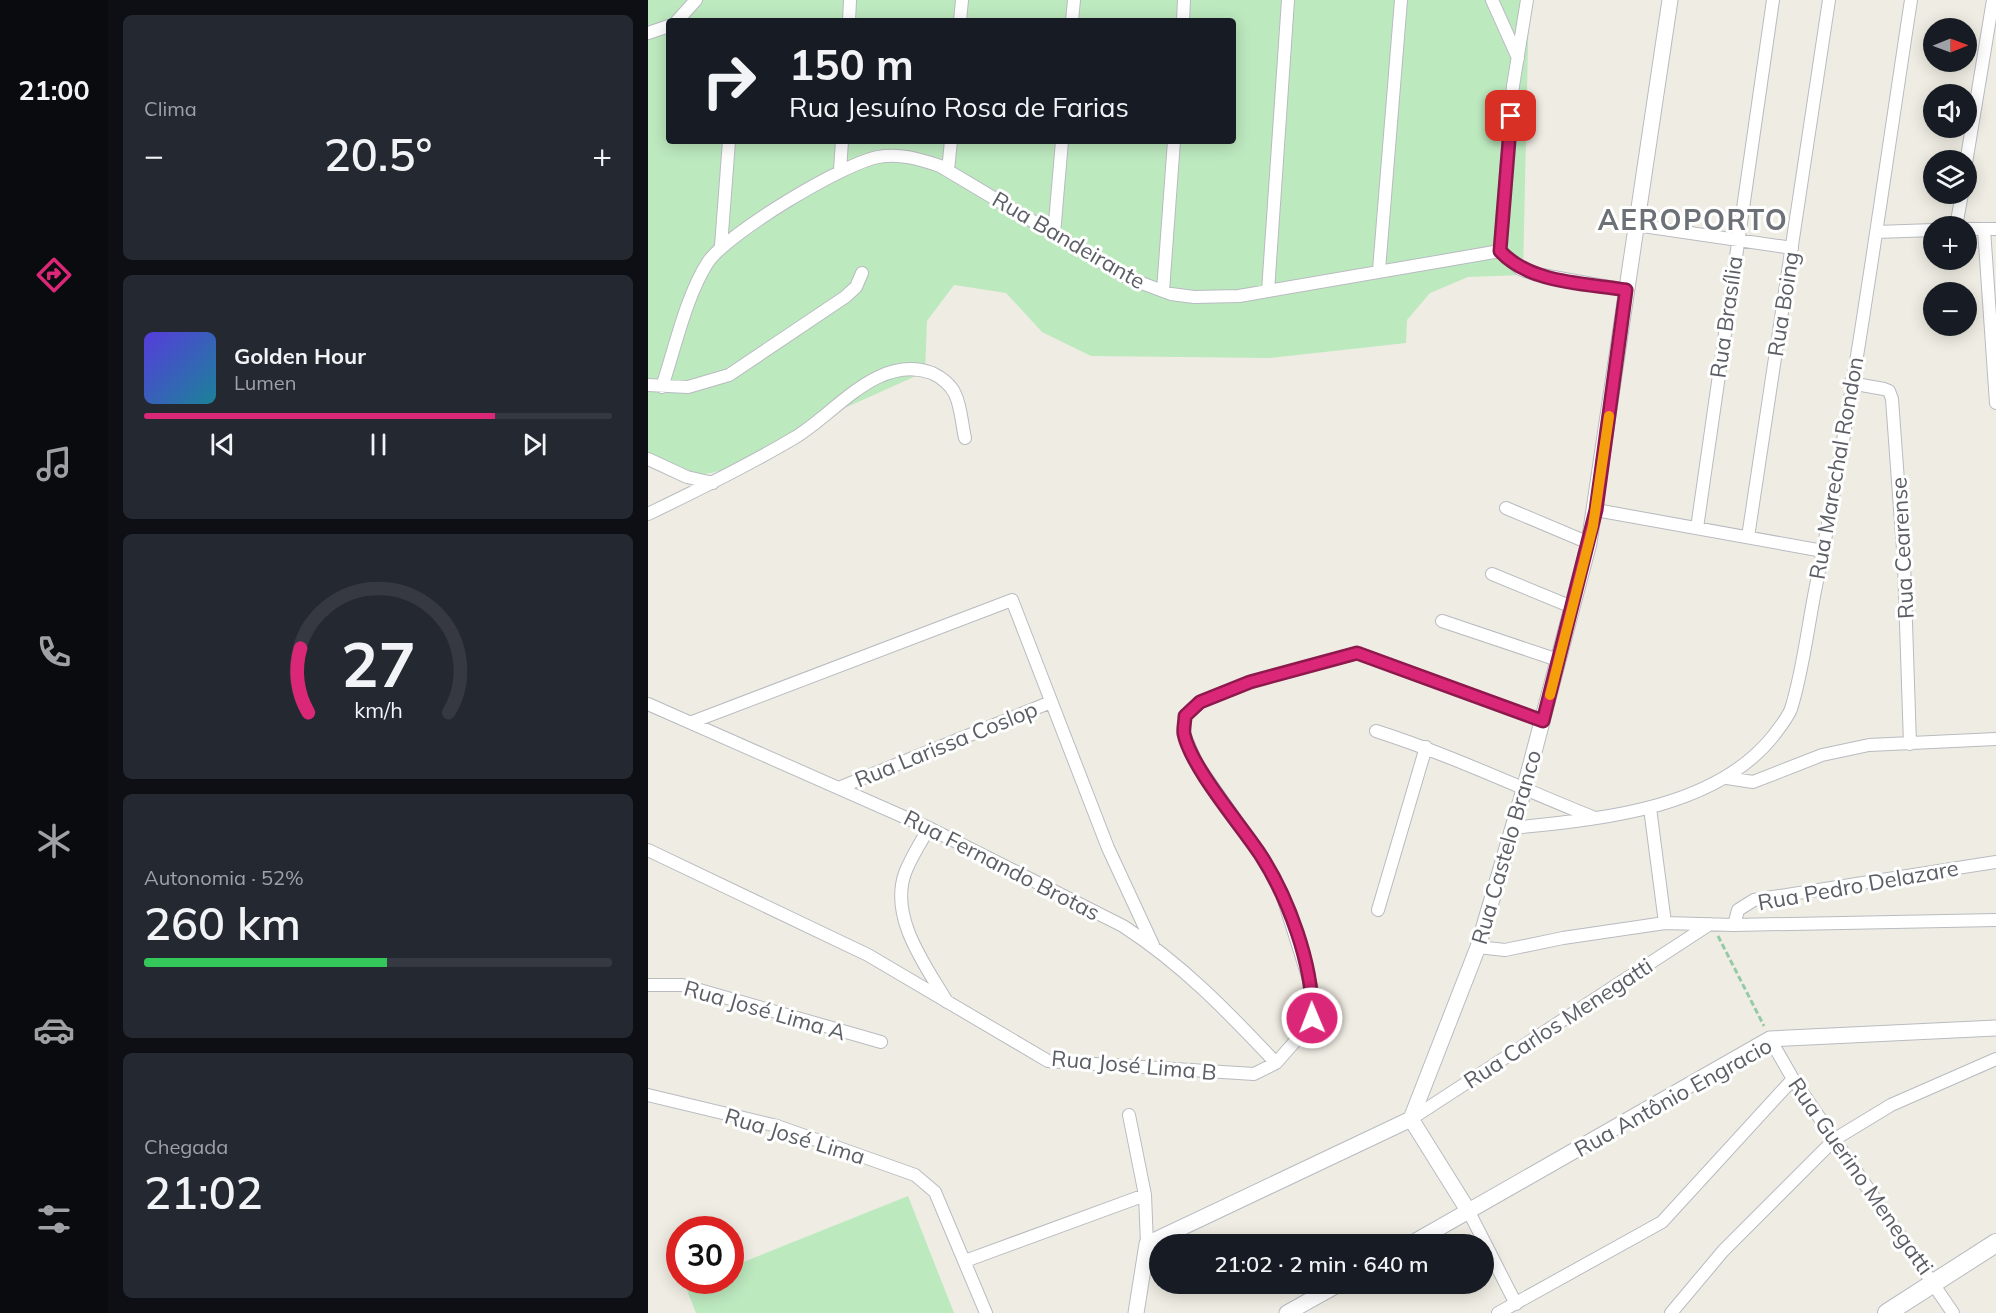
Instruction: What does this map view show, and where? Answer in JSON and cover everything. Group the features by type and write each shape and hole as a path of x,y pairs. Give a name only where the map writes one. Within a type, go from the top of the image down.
{"main road":[{"path":"1887,1313 1996,1243"}],"street":[{"path":"685,18 696,0"},
{"path":"849,18 850,0"},
{"path":"960,18 962,0"},
{"path":"1072,18 1074,0"},
{"path":"1183,18 1184,0"},
{"path":"1268,291 1288,0"},
{"path":"1379,270 1401,0"},
{"path":"1492,0 1518,58"},
{"path":"1527,0 1513,86 1500,251 1510,262 1531,273 1626,290"},
{"name":"Rua Castelo Branco","path":"1411,1119 1478,947 1543,721 1589,543 1596,510 1626,290 1670,0"},
{"name":"Rua Brasília","path":"1697,528 1773,0"},
{"name":"Rua Boing","path":"1748,537 1829,0"},
{"name":"Rua Marechal Rondon","path":"1512,828 1599,819 1650,808 1726,778 1773,737 1790,711 1823,551 1876,232 1911,0"},
{"path":"1968,150 1993,0"},
{"path":"651,34 666,27"},
{"path":"721,246 729,144"},
{"path":"840,170 842,144"},
{"path":"948,170 951,144"},
{"path":"1054,234 1062,144"},
{"path":"1163,291 1174,144"},
{"name":"Rua Bandeirante","path":"662,387 696,284 708,262 721,246 739,232 840,170 879,157 900,156 921,159 948,170 1128,278 1163,291 1216,298 1500,251"},
{"path":"1636,225 1792,248"},
{"path":"1990,229 1996,403"},
{"path":"1876,232 1923,230"},
{"path":"648,385 688,387 729,375 845,297 856,287 862,273"},
{"path":"648,514 713,483 795,438 865,384 908,369 924,370 947,383 956,394 964,438"},
{"name":"Rua Cearense","path":"1851,383 1884,389 1889,391 1892,399 1904,563 1910,744"},
{"path":"648,459 687,477 713,483"},
{"path":"1506,508 1589,543"},
{"path":"1596,510 1823,551"},
{"path":"1492,574 1572,607"},
{"path":"692,722 1012,600 1108,848 1153,945"},
{"path":"1442,621 1558,660"},
{"name":"Rua José Lima B","path":"648,850 868,955 1048,1061 1254,1074 1276,1063 1288,1052 1312,1018 1313,993 1281,891 1261,856 1197,764 1184,734 1185,716 1200,702 1250,682 1357,653 1543,721"},
{"name":"Rua Larissa Coslop","path":"841,787 1051,702"},
{"name":"Rua Fernando Brotas","path":"648,704 841,787 929,828 1123,926 1153,945 1213,995 1276,1063"},
{"path":"1376,731 1426,747 1524,790 1599,819"},
{"path":"1726,778 1753,782 1822,755 1869,745 1996,739"},
{"path":"1378,910 1426,747"},
{"path":"1650,808 1665,923"},
{"path":"929,828 904,874 902,895 912,942 948,1003"},
{"name":"Rua Pedro Delazare","path":"1734,925 1738,910 1754,900 1996,862"},
{"path":"1478,947 1505,950 1563,938 1665,923 1734,925 1996,920"},
{"name":"Rua Carlos Menegatti","path":"1147,1244 1411,1119 1712,924"},
{"name":"Rua José Lima A","path":"648,984 682,985 881,1042"},
{"name":"Rua Antônio Engracio","path":"1429,1234 1770,1039 1996,1028"},
{"name":"Rua Guerino Menegatti","path":"1770,1039 1793,1079 1935,1283 1953,1313"},
{"path":"1671,1313 1723,1251 1834,1139 1891,1105 1996,1059"},
{"path":"1498,1313 1662,1222 1793,1079"},
{"name":"Rua José Lima","path":"648,1095 777,1126 915,1175 935,1192 965,1261"},
{"path":"1128,1115 1145,1195 1147,1244 1136,1313"},
{"path":"1411,1119 1469,1212 1516,1304"},
{"path":"986,1313 965,1261 1145,1195"},
{"path":"1287,1313 1321,1294"}],"path":[{"path":"1712,924 1770,1039"}],"green space":[{"path":"648,0 1529,0 1523,275 1468,277 1430,293 1407,320 1406,343 1270,358 1091,356 1042,332 1006,293 954,285 927,321 925,372 829,415 725,469 703,474 686,474 648,460"},
{"path":"908,1196 954,1313 696,1313 689,1294 744,1294 744,1262"}],"slow traffic":[{"path":"1550,695 1593,526 1609,416"}],"district":[{"name":"AEROPORTO","path":"1693,219"}],"route":[{"path":"1312,1018 1313,993 1298,939 1281,891 1261,856 1197,764 1184,734 1185,716 1200,702 1250,682 1357,653 1543,721 1596,510 1626,290 1540,276 1520,269 1500,251 1511,116"}]}
